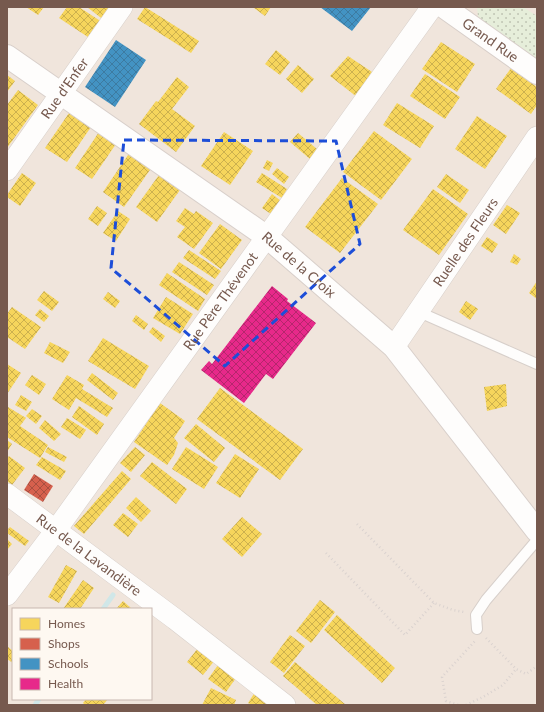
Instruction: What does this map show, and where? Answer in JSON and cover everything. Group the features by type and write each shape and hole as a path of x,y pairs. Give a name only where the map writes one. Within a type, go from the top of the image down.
{"street":[{"name":"Rue d'Enfer","path":"7,170 122,7"},
{"name":"Rue Père Thévenot","path":"7,595 56,530 432,7"},
{"name":"Grand Rue","path":"444,7 537,73"},
{"name":"Rue de la Croix","path":"7,56 267,237 394,347 537,531"},
{"name":"Ruelle des Fleurs","path":"394,347 537,137"},
{"name":"Rue de la Lavandière","path":"7,494 175,619 285,705"}],"lane":[{"path":"419,312 537,364"},
{"path":"477,629 476,615 486,600 537,540"}],"path":[{"path":"357,524 434,603 453,610 476,615"},
{"path":"326,553 405,635 434,603"},
{"path":"477,629 516,669 526,674 537,666"},
{"path":"458,705 446,701 442,677 476,640 477,629"},
{"path":"466,705 503,685 516,669"}],"highlighted area":[{"path":"124,140 336,141 360,244 225,366 111,268"}],"shaded area":[{"path":"7,7 537,7 537,705 7,705"}],"green space":[{"path":"477,7 523,7 537,16 537,59 478,17"}],"building: Homes":[{"path":"26,7 44,7 38,15"},
{"path":"67,7 79,7 105,24 94,41 59,18"},
{"path":"87,7 113,7 105,21"},
{"path":"145,7 199,41 191,53 137,19"},
{"path":"271,7 265,16 254,8"},
{"path":"441,42 475,64 457,92 422,69"},
{"path":"276,50 290,62 280,75 265,64"},
{"path":"348,56 375,74 357,97 330,76"},
{"path":"298,65 314,79 302,93 286,79"},
{"path":"511,68 537,87 537,105 531,114 496,89"},
{"path":"425,74 460,97 445,119 410,96"},
{"path":"7,75 15,81 7,92"},
{"path":"177,77 189,87 172,109 195,126 176,152 139,124 156,101 158,102"},
{"path":"18,90 38,105 7,148 7,105"},
{"path":"397,103 434,126 420,148 383,125"},
{"path":"69,113 91,127 67,162 45,148"},
{"path":"477,116 507,136 485,169 455,149"},
{"path":"101,129 118,141 92,179 75,168"},
{"path":"374,131 412,159 381,200 343,172"},
{"path":"224,132 253,151 230,185 201,166"},
{"path":"298,133 318,150 310,159 290,142"},
{"path":"130,152 152,167 124,207 103,192"},
{"path":"267,160 273,163 269,171 263,168"},
{"path":"277,168 289,177 284,184 272,174"},
{"path":"22,173 36,183 20,206 7,197 7,195"},
{"path":"262,173 287,189 282,198 256,182"},
{"path":"446,174 469,190 460,203 437,187"},
{"path":"159,175 180,190 157,222 136,207"},
{"path":"342,178 378,204 340,253 305,227"},
{"path":"433,189 468,214 439,255 403,230"},
{"path":"272,194 281,201 271,214 262,208"},
{"path":"507,205 520,213 506,234 493,225"},
{"path":"97,206 107,213 98,226 88,219"},
{"path":"185,208 194,214 196,211 213,223 194,249 177,237 185,227 176,221"},
{"path":"118,211 130,219 116,241 103,233"},
{"path":"220,224 242,240 221,269 199,253"},
{"path":"487,237 498,244 492,253 481,246"},
{"path":"189,250 221,271 215,279 183,258"},
{"path":"514,254 521,259 517,265 510,262"},
{"path":"179,262 214,285 207,295 172,272"},
{"path":"167,273 205,299 198,311 159,285"},
{"path":"537,281 537,299 529,293"},
{"path":"44,291 59,302 52,311 37,300"},
{"path":"108,292 120,301 115,308 103,299"},
{"path":"166,297 193,314 180,334 153,318"},
{"path":"466,301 478,309 470,320 459,312"},
{"path":"12,307 41,327 25,349 7,337 7,314"},
{"path":"40,309 49,316 44,322 35,315"},
{"path":"136,315 148,324 144,330 132,321"},
{"path":"153,327 165,336 161,342 149,332"},
{"path":"103,338 149,366 135,389 88,361"},
{"path":"50,342 70,352 63,363 44,353"},
{"path":"7,364 21,373 7,394"},
{"path":"92,373 118,393 113,400 87,380"},
{"path":"32,375 46,384 39,395 25,385"},
{"path":"67,375 84,385 82,389 113,408 107,417 76,398 69,410 52,399"},
{"path":"506,384 507,406 487,411 484,387"},
{"path":"220,388 303,449 280,480 197,419"},
{"path":"21,395 32,402 26,411 15,405"},
{"path":"160,403 185,421 174,438 178,443 174,455 167,465 134,442"},
{"path":"79,406 104,424 97,435 72,417"},
{"path":"8,407 26,418 20,426 48,445 40,458 7,437"},
{"path":"32,409 42,416 36,424 26,416"},
{"path":"67,418 86,430 80,439 61,427"},
{"path":"45,420 61,434 54,441 39,428"},
{"path":"196,424 225,448 214,462 184,438"},
{"path":"7,440 12,444 7,452"},
{"path":"48,447 67,457 64,462 45,452"},
{"path":"135,447 145,455 131,472 120,463"},
{"path":"186,447 218,467 204,489 172,469"},
{"path":"235,454 259,469 240,498 216,483"},
{"path":"9,456 25,468 12,485 7,481 7,459"},
{"path":"42,457 66,471 60,480 36,465"},
{"path":"152,462 187,489 176,504 140,476"},
{"path":"122,471 131,479 84,534 74,526"},
{"path":"136,497 151,511 141,522 126,508"},
{"path":"123,513 138,524 128,537 113,525"},
{"path":"242,517 262,534 242,557 222,539"},
{"path":"10,527 29,541 25,546 7,533 7,530"},
{"path":"7,539 12,544 7,550"},
{"path":"66,565 77,571 59,603 48,597"},
{"path":"83,580 94,588 81,608 64,608"},
{"path":"320,600 335,612 311,643 296,631"},
{"path":"123,601 131,608 117,608"},
{"path":"337,615 395,668 382,683 324,630"},
{"path":"290,635 305,646 284,673 270,662"},
{"path":"8,647 12,650 12,662 7,659"},
{"path":"198,648 215,660 203,675 187,662"},
{"path":"295,662 346,705 317,705 283,676"},
{"path":"218,665 236,678 226,692 208,679"},
{"path":"211,688 236,700 234,705 202,705"},
{"path":"255,692 269,700 266,705 252,705 248,703"},
{"path":"85,700 107,700 103,705 85,705 83,703"}],"building: Shops":[{"path":"34,474 53,486 43,502 24,490"}],"building: Schools":[{"path":"320,7 371,7 352,31"},
{"path":"116,40 146,60 115,107 85,87"}],"building: Health":[{"path":"272,286 288,299 287,301 316,323 273,379 266,374 244,403 201,370 209,361 212,364"}],"waterway":[{"path":"104,608 113,595"},
{"path":"35,705 38,700"}]}
